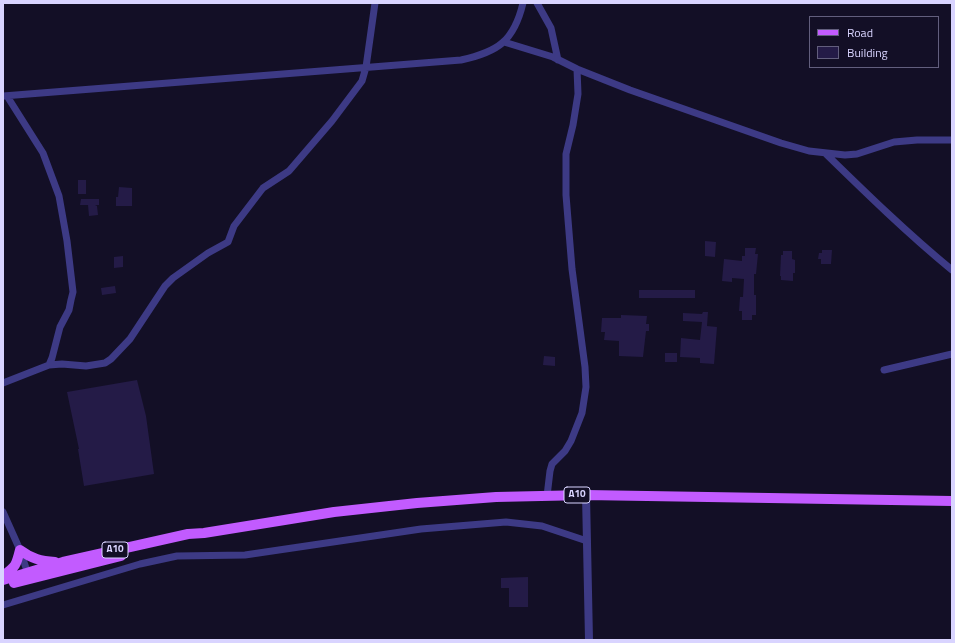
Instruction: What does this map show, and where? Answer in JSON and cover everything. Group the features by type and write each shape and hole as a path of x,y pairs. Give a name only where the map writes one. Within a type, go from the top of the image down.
{"main road":[{"name":"A10","path":"3,587 63,562 188,534 204,533 334,512 376,507 496,497 586,495 952,500"},
{"name":"A10","path":"3,580 194,538 204,533"},
{"path":"3,576 14,568 17,563 20,550 34,559 63,562"}],"street":[{"path":"3,383 49,365 62,364 86,366 105,363 111,359 130,339 169,282 208,253 228,242 234,226 263,188 289,171 362,81 366,67 375,3"},
{"path":"49,365 60,327 69,310 73,292 59,196 43,153 5,96 461,60 477,57 492,51 504,42 511,34 523,3"},
{"path":"537,3 551,28 558,60"},
{"path":"504,42 558,60 630,90 781,143 809,151 845,156 857,154 894,142 952,140"},
{"path":"547,496 552,464 565,451 571,441 582,413 586,387 585,367 572,269 566,195 566,154 578,94 577,69"},
{"path":"824,153 922,246 952,270"},
{"path":"884,370 952,354"},
{"path":"586,495 589,640"},
{"path":"3,512 20,550 29,575"},
{"path":"3,606 140,564 177,556 245,555 429,528 506,522 542,526 587,541"}],"building":[{"path":"78,180 86,180 86,194 78,194"},
{"path":"119,187 132,188 132,206 116,206 116,197 118,197"},
{"path":"81,199 99,199 99,205 95,205 97,206 98,215 89,216 88,205 80,205"},
{"path":"705,241 716,242 715,257 705,256"},
{"path":"745,248 756,248 755,254 758,254 756,274 754,274 756,315 752,315 752,320 742,320 742,311 739,311 740,297 743,297 744,279 732,278 732,282 722,281 724,259 742,261 742,256 745,256"},
{"path":"822,250 832,250 831,264 821,264 821,259 818,259 819,253 822,253"},
{"path":"783,251 792,251 792,259 795,260 795,273 793,273 793,281 781,280 781,255 783,255"},
{"path":"123,256 123,267 114,268 114,257"},
{"path":"115,286 116,293 102,295 101,288"},
{"path":"639,290 695,290 695,298 639,298"},
{"path":"703,312 708,312 707,326 717,327 714,364 700,363 700,358 680,357 681,338 700,340 702,322 683,321 683,313 702,314"},
{"path":"621,315 647,316 646,324 649,324 649,331 646,331 643,357 619,356 619,341 604,340 605,332 601,332 602,318 621,318"},
{"path":"665,353 677,353 677,362 665,362"},
{"path":"544,356 555,357 555,366 543,365"},
{"path":"137,380 146,416 154,474 84,486 79,449 67,392"},
{"path":"528,577 528,607 509,607 509,588 501,588 501,578"}]}
